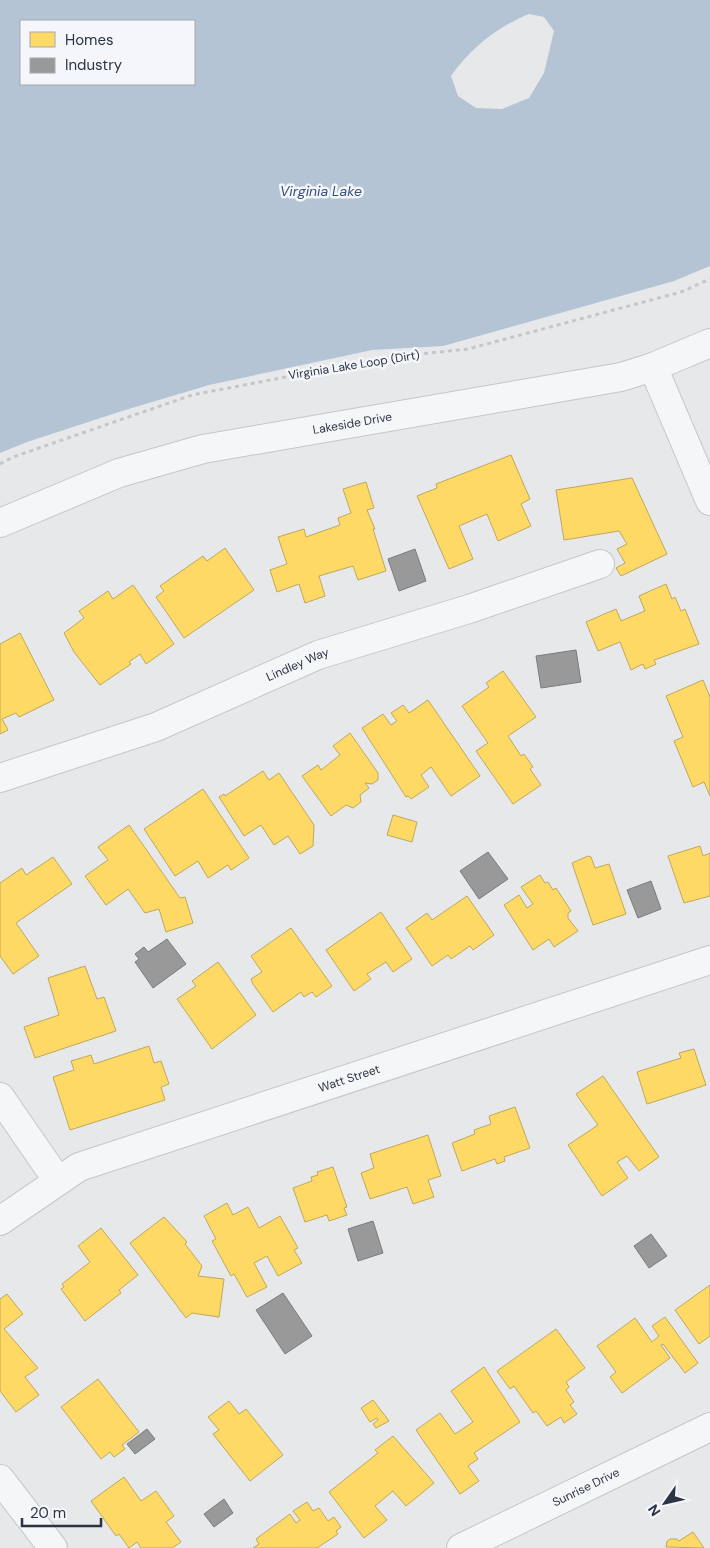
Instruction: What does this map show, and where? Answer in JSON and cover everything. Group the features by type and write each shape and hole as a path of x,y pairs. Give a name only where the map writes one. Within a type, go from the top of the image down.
{"street":[{"name":"Lakeside Drive","path":"0,523 119,473 202,449 621,376 653,367 710,343"},
{"path":"710,365 653,367 710,501"},
{"name":"Lindley Way","path":"0,778 156,727 318,655 469,609 600,564"},
{"name":"Watt Street","path":"0,1221 79,1167 710,960"},
{"path":"0,1097 58,1181"},
{"name":"Sunrise Drive","path":"461,1548 710,1427"},
{"path":"0,1479 53,1548"}],"path":[{"name":"Virginia Lake Loop (Dirt)","path":"0,464 192,396 391,357 468,349 681,292 710,278"}],"water":[{"name":"Virginia Lake","path":"0,0 710,0 710,266 674,281 443,346 372,350 209,385 27,442 0,453","holes":["529,14 544,17 554,31 544,73 529,98 502,109 476,108 458,96 451,76 467,56 486,39 517,19"]}],"building: Homes":[{"path":"511,455 530,499 521,504 531,526 498,541 487,514 459,526 473,559 449,569 417,496 437,488 436,484"},
{"path":"632,478 667,554 621,576 616,568 625,563 617,549 627,544 619,531 564,540 556,490"},
{"path":"366,482 374,508 367,510 375,529 373,529 386,571 358,580 353,566 319,576 325,596 305,603 299,584 277,592 270,570 287,564 278,537 304,529 306,537 340,525 338,518 351,513 343,489"},
{"path":"225,548 254,590 184,638 156,597 164,591 160,586 203,556 207,561"},
{"path":"666,584 672,599 675,597 681,611 685,609 699,644 654,660 656,664 645,669 643,664 631,670 620,642 598,651 586,622 616,609 621,621 645,611 639,596"},
{"path":"133,585 174,644 146,664 140,654 129,662 131,664 100,685 74,652 64,633 84,618 79,611 108,591 113,599"},
{"path":"20,633 54,700 19,717 16,713 2,719 8,730 0,734 0,644"},
{"path":"503,671 536,717 508,736 521,756 524,754 533,767 530,769 541,785 513,804 476,751 488,743 462,706 489,687 486,683"},
{"path":"703,680 710,697 710,796 704,782 693,787 674,741 683,737 666,696"},
{"path":"428,700 480,776 451,796 431,767 421,775 429,787 411,799 408,796 406,797 362,728 383,714 391,725 397,721 391,713 403,705 409,713"},
{"path":"350,733 378,773 378,780 372,784 365,783 369,788 360,795 361,802 353,808 346,805 331,816 302,776 318,765 321,770 340,755 333,746"},
{"path":"263,771 269,780 279,773 314,825 313,846 300,854 288,836 274,845 261,825 244,836 219,797 224,794 225,796"},
{"path":"203,789 249,858 231,870 228,865 208,878 198,861 175,876 144,829"},
{"path":"393,815 417,822 412,842 387,835"},
{"path":"129,825 180,898 185,897 193,923 166,932 159,909 145,913 128,889 106,905 85,876 108,860 98,847"},
{"path":"700,846 703,856 710,853 710,896 684,903 668,856"},
{"path":"588,856 591,857 595,868 609,864 626,914 593,925 572,863"},
{"path":"53,857 72,884 16,923 39,956 13,974 0,956 0,883 22,868 26,875"},
{"path":"540,875 553,890 556,888 571,911 568,913 568,918 578,931 554,947 549,939 533,950 504,905 519,895 527,908 533,904 521,887"},
{"path":"467,896 494,935 473,950 470,946 451,959 448,955 432,966 406,928 427,913 432,920"},
{"path":"381,912 412,959 393,972 386,962 367,974 371,979 354,991 326,950"},
{"path":"291,928 332,986 316,997 312,992 304,997 301,992 273,1012 251,979 262,972 251,956"},
{"path":"218,962 256,1015 212,1049 177,999 196,986 192,981"},
{"path":"85,966 97,999 104,997 116,1031 35,1058 24,1027 59,1015 48,978"},
{"path":"149,1046 154,1063 161,1061 169,1084 161,1087 165,1100 70,1130 53,1077 74,1070 71,1061 91,1055 94,1064"},
{"path":"694,1049 706,1085 647,1104 637,1072 681,1058 679,1053"},
{"path":"603,1076 659,1157 639,1171 627,1156 617,1162 628,1178 602,1196 568,1145 598,1125 576,1094"},
{"path":"515,1107 530,1148 504,1157 505,1161 497,1164 495,1159 462,1171 452,1143 475,1134 474,1130 491,1124 489,1116"},
{"path":"428,1135 441,1176 428,1180 434,1197 413,1204 407,1187 370,1199 361,1173 374,1168 370,1154"},
{"path":"333,1167 347,1207 344,1208 347,1215 329,1221 327,1215 305,1222 293,1188 312,1181 311,1177 318,1175 317,1172"},
{"path":"227,1203 233,1215 248,1207 259,1228 280,1216 298,1248 294,1250 302,1263 278,1276 267,1256 254,1263 267,1287 247,1297 234,1274 231,1276 212,1241 216,1239 204,1216"},
{"path":"164,1217 187,1242 185,1244 202,1266 198,1276 224,1279 219,1317 192,1313 186,1318 130,1243"},
{"path":"101,1228 138,1275 119,1290 121,1293 85,1321 61,1289 64,1287 62,1284 90,1262 78,1246"},
{"path":"710,1285 710,1336 699,1344 675,1310"},
{"path":"7,1294 23,1314 4,1329 38,1368 25,1377 39,1395 16,1412 0,1391 0,1299"},
{"path":"665,1317 698,1363 685,1373 663,1344 661,1345 670,1358 622,1393 610,1377 616,1372 597,1346 635,1318 652,1342 659,1336 652,1326"},
{"path":"556,1329 585,1368 566,1382 569,1387 566,1390 574,1402 570,1405 577,1414 564,1423 561,1417 547,1426 536,1411 533,1413 514,1386 510,1389 497,1371"},
{"path":"484,1367 520,1422 474,1453 478,1459 468,1466 479,1481 460,1494 416,1430 440,1413 455,1434 473,1422 451,1391"},
{"path":"98,1379 139,1432 122,1445 125,1449 114,1457 110,1452 101,1459 61,1407"},
{"path":"373,1400 389,1421 376,1428 373,1424 378,1420 377,1418 370,1422 361,1408"},
{"path":"229,1401 239,1414 246,1409 283,1455 250,1481 213,1434 219,1430 208,1417"},
{"path":"393,1436 434,1483 406,1506 393,1491 375,1506 387,1520 364,1538 329,1492 378,1453 375,1450"},
{"path":"124,1477 141,1501 156,1491 174,1516 166,1522 181,1542 172,1548 141,1548 137,1542 129,1548 119,1534 116,1536 91,1501"},
{"path":"307,1502 313,1511 319,1508 328,1521 334,1517 341,1527 336,1531 338,1534 317,1548 253,1548 259,1544 256,1539 290,1514 296,1523 300,1520 293,1511"},
{"path":"693,1532 704,1548 666,1547 667,1541 670,1539 677,1539 679,1541"}],"building: Industry":[{"path":"415,549 426,581 399,591 388,559"},
{"path":"576,650 581,682 541,688 536,656"},
{"path":"488,852 508,879 479,899 460,871"},
{"path":"651,881 661,909 638,918 627,890"},
{"path":"167,939 186,964 153,988 135,962 139,959 135,954 144,947 148,952"},
{"path":"373,1221 383,1253 358,1261 348,1229"},
{"path":"651,1234 667,1256 649,1268 634,1246"},
{"path":"283,1293 312,1336 285,1354 256,1310"},
{"path":"147,1429 155,1439 135,1454 127,1444"},
{"path":"224,1499 233,1513 214,1527 204,1514"}]}
